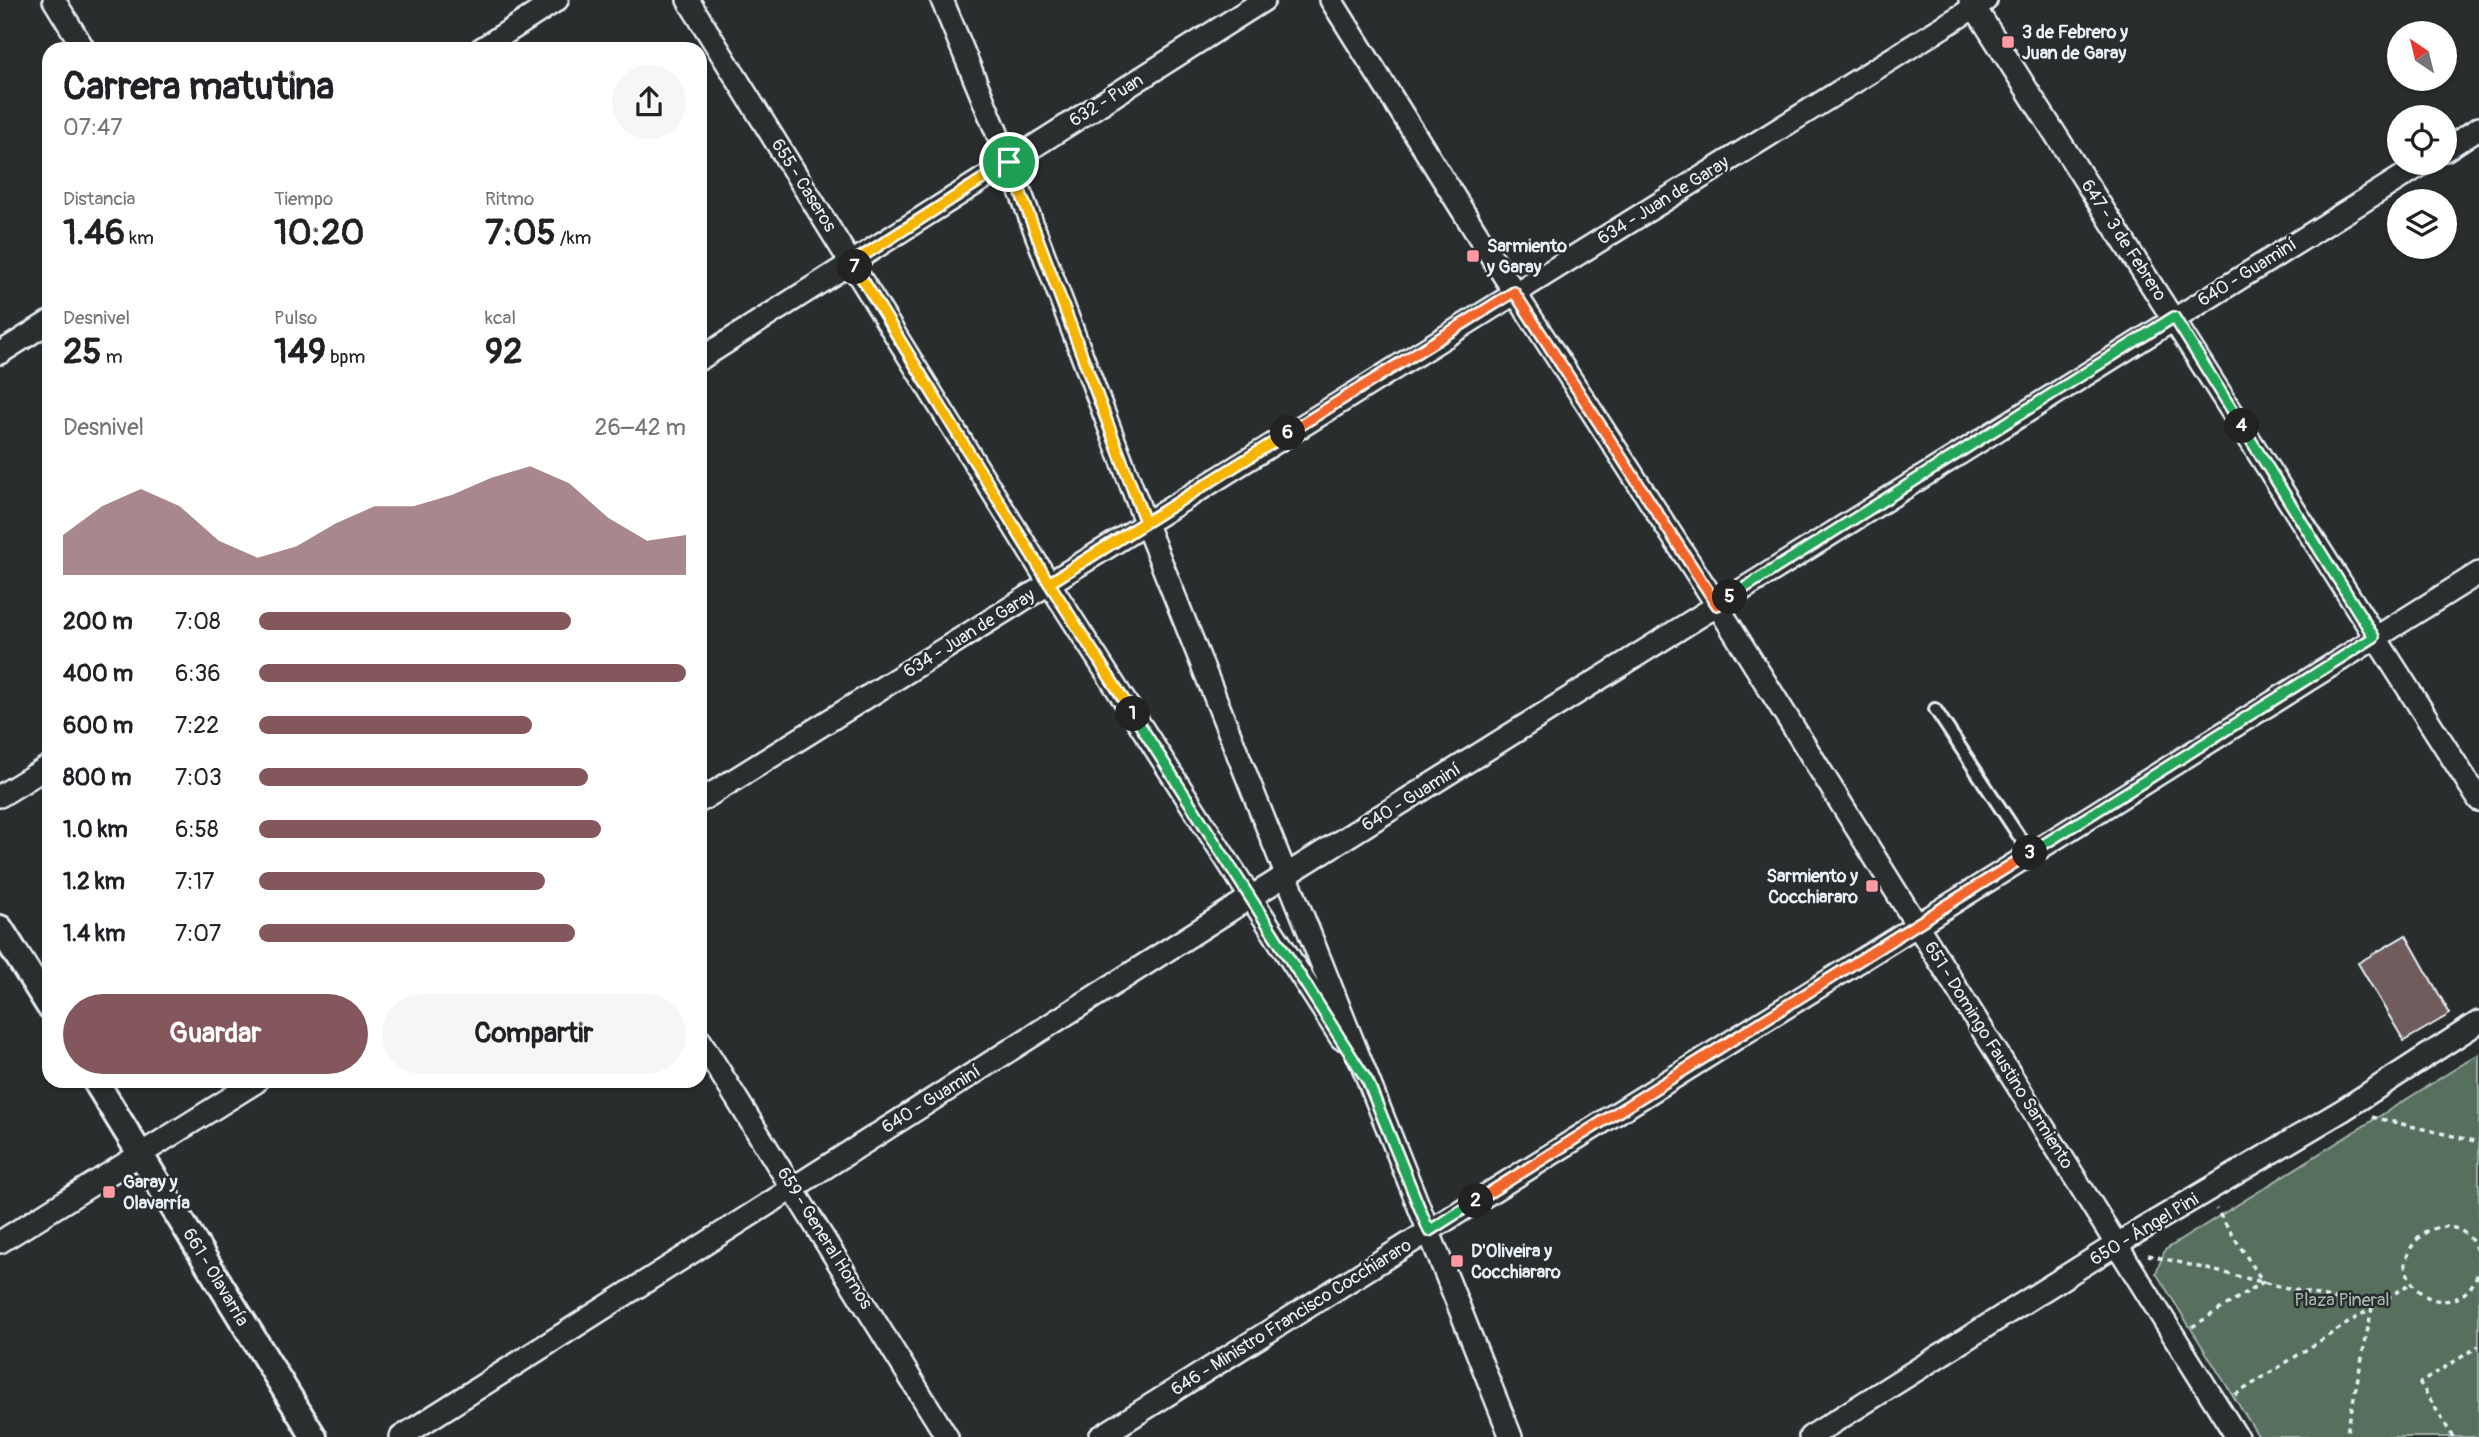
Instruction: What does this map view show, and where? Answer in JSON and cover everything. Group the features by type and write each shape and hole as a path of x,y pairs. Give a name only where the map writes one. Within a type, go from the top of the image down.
{"street":[{"path":"54,0 80,42"},
{"path":"492,42 557,0"},
{"name":"655 - Caseros","path":"688,0 1049,583 1368,1082"},
{"path":"942,0 1009,162 1145,522 1511,1437"},
{"name":"632 - Puan","path":"707,355 1264,0"},
{"name":"651 - Domingo Faustino Sarmiento","path":"1331,0 1514,292 1717,605 2238,1437"},
{"name":"634 - Juan de Garay","path":"707,797 1977,2"},
{"name":"647 - 3 de Febrero","path":"1977,2 2479,800"},
{"path":"2457,142 2479,128"},
{"name":"640 - Guaminí","path":"401,1437 1251,897 2405,175"},
{"path":"0,352 42,326"},
{"name":"646 - Ministro Francisco Cocchiararo","path":"1100,1437 2479,573"},
{"path":"0,796 42,770"},
{"path":"0,928 42,995"},
{"name":"650 - Ángel Pini","path":"1810,1437 2117,1244 2343,1110 2479,1022"},
{"name":"659 - General Hornos","path":"707,1051 947,1437"},
{"name":"661 - Olavarría","path":"100,1088 314,1437"},
{"path":"0,1242 246,1088"}],"lane":[{"path":"1935,709 2029,853"}],"path":[{"path":"2343,1110 2479,1142"},
{"path":"2206,1192 2263,1282"},
{"path":"2479,1260 2477,1244 2457,1230 2434,1228 2423,1232 2407,1252 2405,1265 2411,1283 2424,1297 2449,1300 2470,1289 2479,1269"},
{"path":"2117,1244 2161,1259 2372,1308"},
{"path":"2175,1338 2263,1282"},
{"path":"2218,1406 2411,1283"},
{"path":"2346,1437 2372,1308"},
{"path":"2453,1437 2420,1383 2479,1346"}],"green space":[{"name":"Plaza Pineral","path":"2479,1054 2479,1437 2259,1437 2156,1273 2165,1250"}],"building":[{"path":"2406,935 2450,1014 2404,1041 2358,963"}],"place":[{"name":"3 de Febrero y Juan de Garay","path":"2008,42"},
{"name":"Sarmiento y Garay","path":"1473,256"},
{"name":"Sarmiento y Cocchiararo","path":"1872,886"},
{"name":"Garay y Olavarría","path":"109,1192"},
{"name":"D'Oliveira y Cocchiararo","path":"1457,1261"}],"route":[{"path":"1009,162 852,263 1049,583 1514,292 1717,605 2174,317 2374,637 1429,1231 1368,1082 1237,873 1049,583 1145,522 1009,162"}]}
